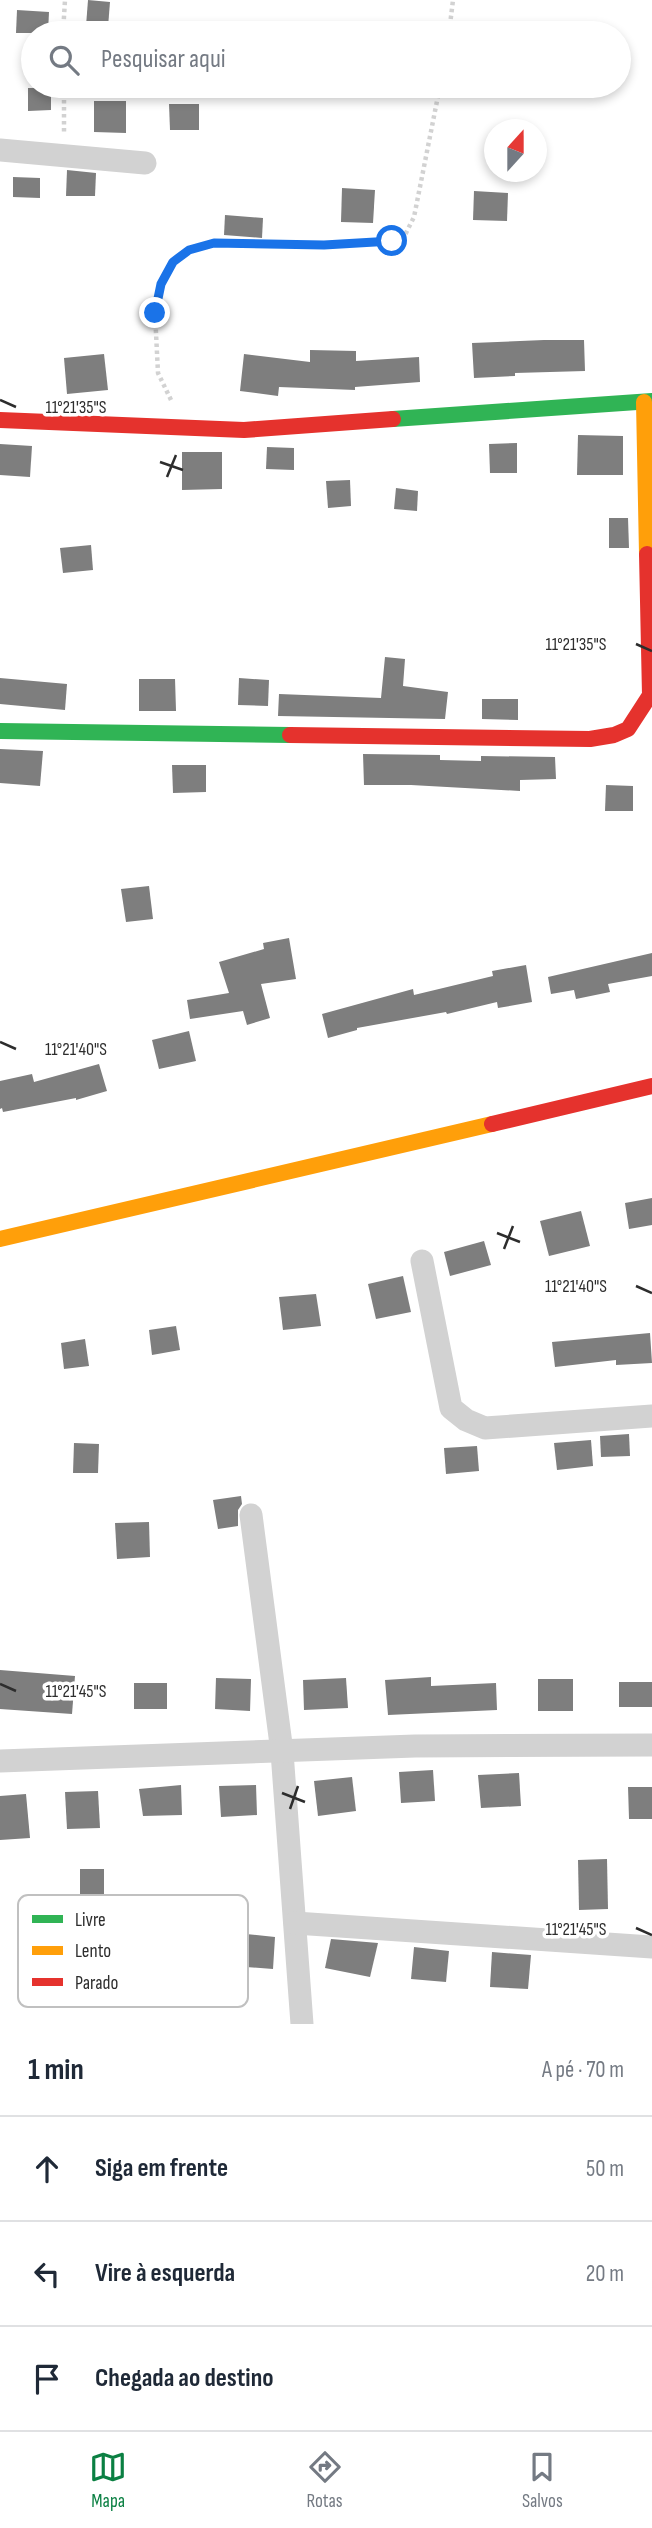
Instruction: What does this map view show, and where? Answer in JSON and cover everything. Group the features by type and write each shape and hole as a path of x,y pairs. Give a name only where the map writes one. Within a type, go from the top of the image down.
{"street":[{"path":"0,150 145,163"},
{"path":"0,419 244,429 648,402 650,695 636,722 623,734 590,739 0,732"},
{"path":"0,1239 652,1086"},
{"path":"422,1261 451,1408 466,1420 485,1428 652,1416"},
{"path":"251,1515 282,1752 302,2024"},
{"path":"0,1761 415,1746 652,1745"},
{"path":"295,1923 652,1947"}],"path":[{"path":"64,21 65,0"},
{"path":"450,21 453,0"},
{"path":"56,155 64,134 64,98"},
{"path":"200,427 171,400 158,373 155,313 161,284 173,262 189,250 214,243 324,245 392,241 404,237 414,217 438,98"}],"building":[{"path":"88,0 110,2 108,21 86,21"},
{"path":"17,10 49,12 49,21 21,21 21,33 16,33"},
{"path":"28,98 51,98 51,110 28,111"},
{"path":"94,101 126,101 126,133 94,132"},
{"path":"169,104 199,104 199,130 170,130"},
{"path":"67,170 96,173 95,196 66,196"},
{"path":"13,177 40,178 40,198 13,197"},
{"path":"342,188 375,190 373,223 341,222"},
{"path":"474,191 508,193 507,221 473,220"},
{"path":"225,215 263,218 262,238 224,235"},
{"path":"584,340 585,371 515,373 515,376 474,378 472,343"},
{"path":"310,350 356,351 356,361 419,357 420,382 355,387 355,390 279,387 278,396 240,391 244,354 310,362"},
{"path":"104,354 108,390 67,394 64,358"},
{"path":"578,435 623,436 623,475 577,475"},
{"path":"517,443 517,473 490,473 489,444"},
{"path":"0,444 32,446 30,477 0,475"},
{"path":"267,447 294,448 294,470 266,469"},
{"path":"182,452 222,452 222,489 182,490"},
{"path":"350,480 351,506 328,508 326,481"},
{"path":"396,488 418,491 417,511 394,509"},
{"path":"609,518 628,518 629,548 609,548"},
{"path":"91,545 93,570 63,573 60,548"},
{"path":"385,657 405,659 403,686 448,692 445,719 278,716 279,694 381,698"},
{"path":"0,678 67,684 65,710 0,704"},
{"path":"239,678 269,680 268,706 238,705"},
{"path":"139,679 175,679 176,711 139,711"},
{"path":"482,699 518,699 518,720 482,719"},
{"path":"0,749 43,751 40,786 0,783"},
{"path":"363,754 440,755 440,760 481,761 481,756 555,757 556,779 520,780 520,791 364,785"},
{"path":"172,765 206,765 206,792 173,793"},
{"path":"606,785 633,786 633,811 605,811"},
{"path":"149,886 153,919 126,922 121,889"},
{"path":"289,938 296,979 261,984 270,1018 247,1025 243,1011 190,1019 187,1000 229,993 219,962 264,949 263,943"},
{"path":"652,953 652,976 608,984 610,992 576,999 574,990 551,994 548,977"},
{"path":"526,965 532,1002 498,1008 497,1002 447,1014 446,1012 357,1028 328,1038 322,1014 413,989 414,995 493,976 492,971"},
{"path":"189,1031 196,1061 159,1069 152,1040"},
{"path":"99,1064 107,1091 76,1100 3,1112 2,1108 0,1109 0,1081 32,1074 34,1082"},
{"path":"652,1198 652,1225 629,1229 625,1203"},
{"path":"581,1211 590,1246 549,1256 540,1221"},
{"path":"484,1241 491,1265 450,1276 444,1252"},
{"path":"403,1276 411,1312 376,1319 368,1284"},
{"path":"316,1294 321,1326 283,1330 279,1297"},
{"path":"176,1326 180,1350 152,1355 149,1330"},
{"path":"650,1333 652,1363 616,1365 616,1360 555,1367 552,1342"},
{"path":"85,1339 89,1366 64,1369 61,1343"},
{"path":"629,1434 630,1456 601,1457 600,1436"},
{"path":"591,1440 593,1466 557,1470 554,1443"},
{"path":"74,1443 99,1444 98,1473 73,1473"},
{"path":"477,1446 479,1471 446,1474 444,1448"},
{"path":"241,1496 238,1526 218,1529 213,1500"},
{"path":"149,1522 150,1557 117,1559 115,1523"},
{"path":"0,1670 75,1676 72,1714 0,1709"},
{"path":"431,1677 431,1686 496,1683 497,1710 388,1715 385,1680"},
{"path":"216,1678 251,1679 250,1711 215,1709"},
{"path":"346,1678 348,1708 304,1710 303,1680"},
{"path":"538,1679 573,1679 573,1711 538,1711"},
{"path":"619,1682 652,1682 652,1707 619,1707"},
{"path":"134,1683 167,1683 167,1709 134,1709"},
{"path":"433,1770 435,1801 401,1803 399,1772"},
{"path":"519,1773 521,1806 481,1808 478,1775"},
{"path":"352,1777 356,1811 318,1816 314,1781"},
{"path":"181,1785 182,1815 143,1816 139,1789"},
{"path":"256,1785 257,1815 221,1817 219,1786"},
{"path":"628,1787 652,1787 652,1819 629,1819"},
{"path":"98,1791 100,1828 67,1829 65,1792"},
{"path":"26,1794 30,1838 0,1840 0,1796"},
{"path":"607,1859 608,1909 579,1910 578,1860"},
{"path":"80,1869 104,1869 104,1895 80,1895"},
{"path":"248,1934 275,1937 273,1969 248,1967"},
{"path":"331,1939 378,1943 370,1977 325,1968"},
{"path":"414,1947 449,1951 446,1982 411,1979"},
{"path":"492,1952 531,1955 528,1989 490,1987"}],"traffic: fast":[{"path":"393,419 652,401"},
{"path":"0,731 290,735"}],"traffic: slow":[{"path":"644,402 647,554"},
{"path":"0,1239 492,1124"}],"traffic: jam":[{"path":"0,420 244,430 393,419"},
{"path":"290,735 590,739 614,735 628,729 650,695 647,554"},
{"path":"492,1124 652,1086"}],"route":[{"path":"155,313 161,284 173,262 189,250 214,243 324,245 392,241"}]}
